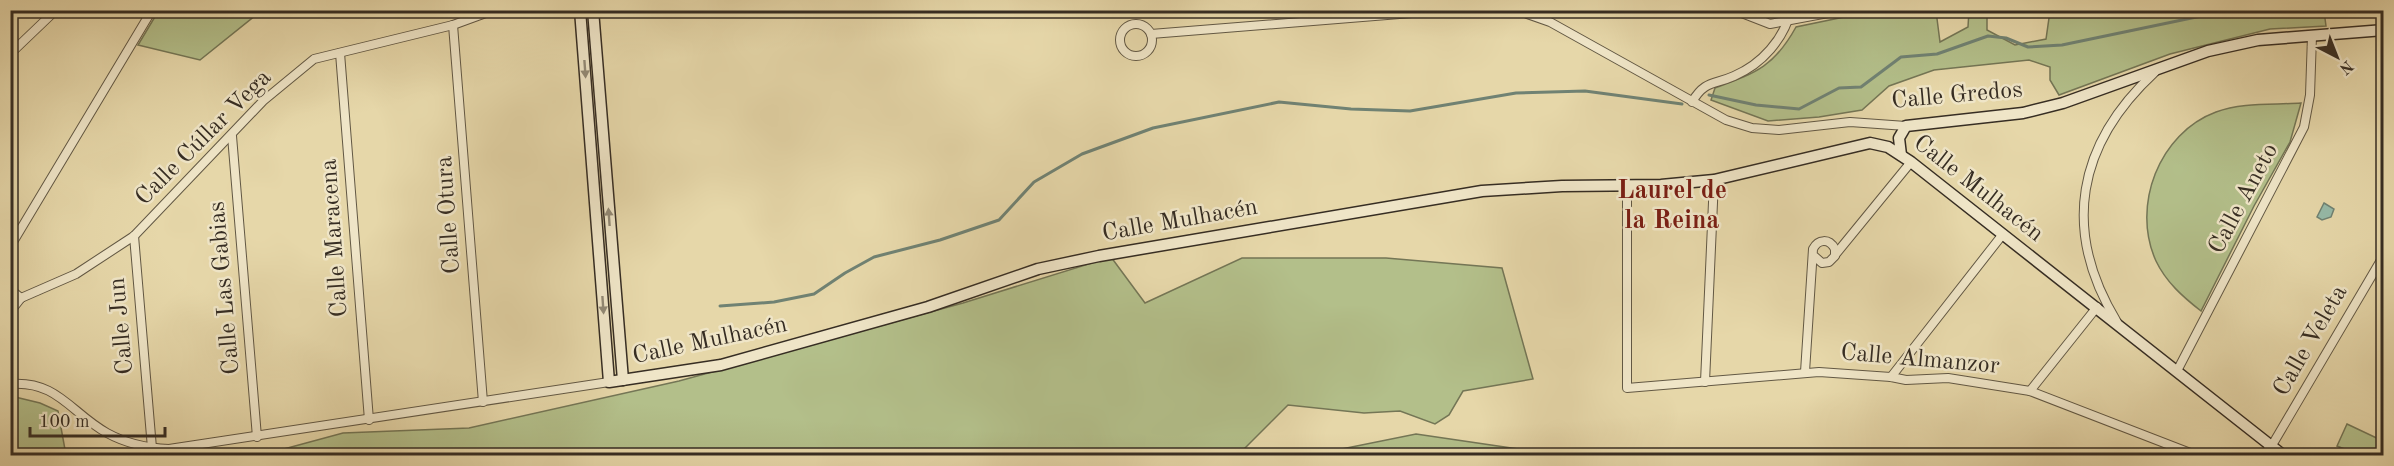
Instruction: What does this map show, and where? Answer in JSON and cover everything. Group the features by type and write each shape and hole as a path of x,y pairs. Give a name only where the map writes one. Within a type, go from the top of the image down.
{"street":[{"path":"10,54 56,10"},
{"path":"10,247 152,10"},
{"name":"Calle Cúllar Vega","path":"21,298 76,274 134,236 232,136 263,100 314,59 453,25 494,10"},
{"path":"580,10 609,382"},
{"path":"593,10 623,380"},
{"path":"1151,34 1449,10"},
{"name":"Calle Gredos","path":"1516,10 1550,22 1726,120 1752,128 1779,130 1850,122 1906,126 2023,113 2063,103 2163,65 2208,51 2258,40 2384,30"},
{"path":"1734,10 1770,24 1788,23 1844,10"},
{"path":"1692,102 1699,90 1711,83 1734,76 1756,62 1775,45 1788,23 1791,10"},
{"name":"Calle Otura","path":"453,25 483,402"},
{"path":"1127,26 1144,26 1151,34 1151,45 1140,56 1126,53 1120,45 1120,34 1127,26"},
{"name":"Calle Aneto","path":"2177,371 2304,128 2310,95 2312,36"},
{"name":"Calle Maracena","path":"340,53 369,420"},
{"path":"2117,323 2100,294 2088,254 2083,223 2084,190 2095,153 2107,130 2140,86 2163,65"},
{"path":"587,95 599,93"},
{"path":"1901,155 1899,138 1906,126"},
{"name":"Calle Las Gabias","path":"232,136 257,437"},
{"name":"Calle Mulhacén","path":"10,384 27,383 49,389 105,432 131,444 152,448 185,448 732,362 928,307 1038,268 1099,256 1460,194 1562,186 1714,180 1870,143 1888,147 1911,162 2284,456"},
{"path":"1814,256 1819,262 1826,263 1834,256 1911,162"},
{"path":"594,181 606,180"},
{"path":"1705,382 1714,180"},
{"name":"Calle Almanzor","path":"1626,185 1627,388 1805,372 1891,377 1906,380 1948,378 2030,391 2198,456"},
{"path":"1891,377 2003,234"},
{"name":"Calle Jun","path":"134,236 152,448"},
{"path":"1805,372 1810,265 1815,246 1823,240 1833,245 1834,256"},
{"name":"Calle Veleta","path":"2271,447 2384,255"},
{"path":"600,272 613,271"},
{"path":"10,289 21,298 10,312"},
{"path":"2030,391 2097,307"},
{"path":"2261,456 2271,447"}],"green space":[{"path":"159,10 261,11 200,60 138,45"},
{"path":"1969,10 1987,11 1987,30 2015,45 2046,39 2050,11 2144,10 2145,13 2154,10 2200,13 2324,11 2326,26 2270,29 2170,54 2059,95 2050,80 2050,67 2029,60 1934,70 1889,86 1862,110 1819,117 1768,121 1711,100 1715,88 1752,73 1771,60 1796,27 1873,11 1936,11 1940,42 1968,27"},
{"path":"2301,103 2290,142 2254,206 2201,311 2176,289 2156,261 2149,240 2147,217 2149,195 2155,174 2165,154 2179,136 2196,122 2216,112 2247,105"},
{"path":"1111,257 1145,303 1242,258 1386,258 1502,268 1533,379 1463,391 1449,415 1435,424 1400,411 1364,413 1288,405 1238,455 258,456 343,433 469,428 679,381 963,303"},
{"path":"11,396 40,403 58,411 66,455 11,455"},
{"path":"2347,424 2383,441 2383,455 2359,455 2337,446"},
{"path":"1416,434 1525,450 1531,455 1312,455"}],"shaded area":[{"path":"2324,203 2334,209 2331,217 2322,220 2317,217"}],"waterway":[{"path":"1709,95 1756,105 1799,109 1839,88 1861,87 1901,57 1937,54 1988,36 2006,38 2028,47 2062,45 2230,10"},
{"path":"720,306 774,302 814,294 874,257 940,240 999,220 1034,182 1082,154 1153,128 1279,102 1351,109 1410,111 1516,93 1585,91 1682,104"}],"district":[{"name":"Laurel de la Reina","path":"1672,206"}]}
